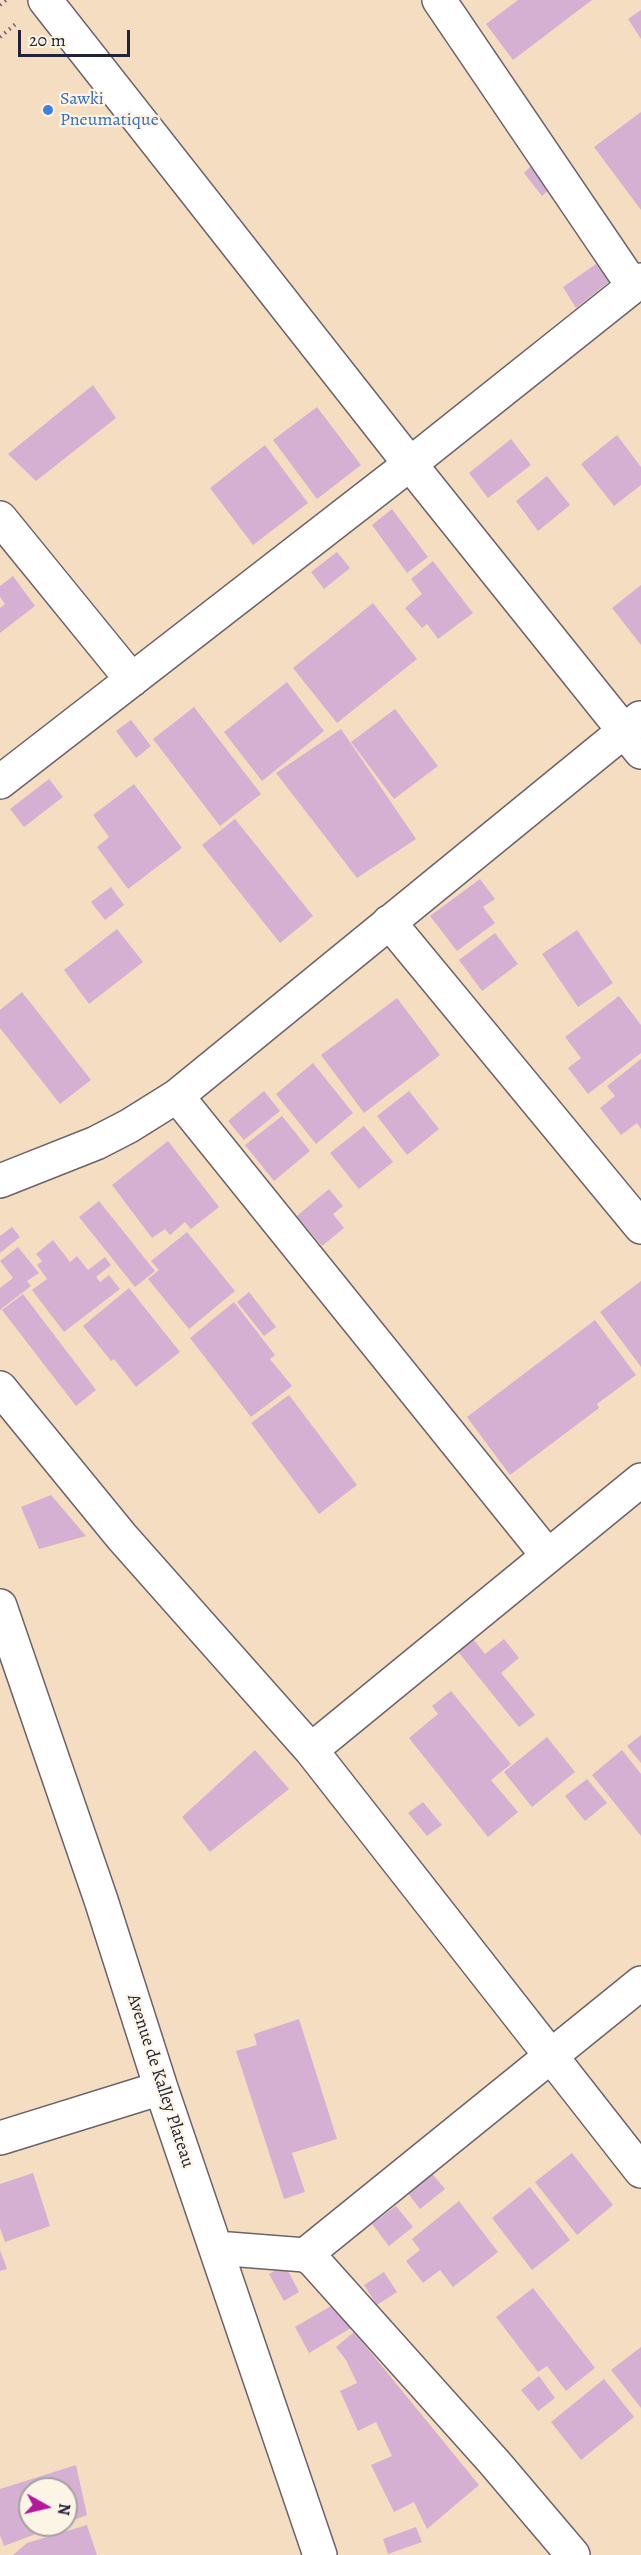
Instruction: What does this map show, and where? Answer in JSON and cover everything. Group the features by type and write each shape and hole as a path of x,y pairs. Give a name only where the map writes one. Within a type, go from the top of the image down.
{"street":[{"path":"0,1181 96,1143 129,1126 177,1096 389,922 635,733 410,464 45,0"},
{"path":"0,782 410,464 637,283 439,0"},
{"path":"0,518 132,680"},
{"path":"389,922 641,1227"},
{"path":"177,1096 548,1556"},
{"path":"0,1388 122,1537 311,1750 641,2171"},
{"path":"311,1750 641,1480"},
{"name":"Avenue de Kalley Plateau","path":"0,1606 320,2555"},
{"path":"305,2255 641,1983"},
{"path":"0,2138 161,2088"},
{"path":"216,2247 305,2255 313,2260 494,2462 573,2555"}],"path":[{"path":"0,5 6,0"}],"building":[{"path":"518,0 592,0 513,60 486,24"},
{"path":"641,10 641,39 628,19"},
{"path":"641,112 641,210 594,147"},
{"path":"540,157 558,181 542,196 524,173"},
{"path":"596,264 610,281 576,308 563,287"},
{"path":"93,385 116,418 36,481 8,454"},
{"path":"317,407 361,465 317,499 273,440"},
{"path":"617,435 641,467 641,485 614,506 581,464"},
{"path":"511,439 531,465 488,498 469,473"},
{"path":"265,445 308,503 253,545 210,488"},
{"path":"547,476 570,505 538,531 516,501"},
{"path":"392,509 428,557 407,573 372,525"},
{"path":"337,552 350,568 324,589 311,572"},
{"path":"433,561 473,613 438,639 427,624 422,628 405,608 422,594 411,579"},
{"path":"13,576 35,606 0,633 0,608 5,604 0,597 0,586"},
{"path":"641,585 641,645 612,608"},
{"path":"373,603 417,659 337,723 293,668"},
{"path":"287,682 324,731 262,781 224,732"},
{"path":"194,707 261,794 220,826 153,739"},
{"path":"395,709 438,766 394,799 351,742"},
{"path":"131,720 151,746 136,758 116,731"},
{"path":"341,729 416,839 357,878 276,773"},
{"path":"49,779 63,797 24,827 10,809"},
{"path":"134,784 182,848 128,889 97,847 109,837 93,815"},
{"path":"235,819 313,916 280,943 202,845"},
{"path":"480,879 495,899 483,907 495,923 457,951 430,916"},
{"path":"111,887 124,905 105,920 91,902"},
{"path":"117,929 143,962 89,1004 64,970"},
{"path":"577,930 613,983 578,1007 542,954"},
{"path":"495,933 518,964 482,991 459,960"},
{"path":"22,992 91,1080 60,1104 0,1028 0,1010"},
{"path":"619,996 641,1025 641,1053 588,1094 568,1068 581,1058 565,1037"},
{"path":"397,998 440,1055 364,1113 321,1055"},
{"path":"641,1059 641,1129 637,1123 621,1135 600,1108 615,1096 607,1086"},
{"path":"313,1063 353,1113 316,1144 276,1094"},
{"path":"264,1091 280,1111 244,1140 228,1121"},
{"path":"409,1091 439,1129 407,1155 377,1116"},
{"path":"282,1116 310,1151 274,1181 245,1145"},
{"path":"364,1126 393,1162 359,1189 330,1153"},
{"path":"168,1141 219,1207 191,1229 185,1222 170,1235 165,1229 152,1238 112,1185"},
{"path":"329,1189 343,1206 333,1214 344,1228 322,1246 297,1216"},
{"path":"99,1201 155,1271 135,1287 79,1217"},
{"path":"12,1227 20,1237 0,1253 0,1236"},
{"path":"187,1232 235,1291 189,1329 148,1279 159,1270 151,1261"},
{"path":"53,1240 70,1262 77,1256 88,1270 105,1257 111,1265 96,1277 100,1282 109,1275 120,1289 64,1332 32,1290 47,1279 37,1265 42,1261 36,1254"},
{"path":"18,1247 39,1273 27,1281 31,1286 0,1310 0,1288 13,1278 0,1261"},
{"path":"641,1281 641,1367 600,1312"},
{"path":"129,1288 180,1352 136,1387 114,1359 111,1361 83,1326"},
{"path":"249,1292 276,1327 264,1336 237,1302"},
{"path":"23,1294 96,1390 76,1406 2,1310"},
{"path":"234,1302 275,1355 270,1359 292,1386 251,1417 190,1338"},
{"path":"595,1320 636,1375 597,1404 599,1408 510,1475 467,1417"},
{"path":"289,1395 357,1485 319,1514 251,1423"},
{"path":"51,1495 86,1536 39,1549 21,1507"},
{"path":"466,1630 485,1654 504,1639 519,1658 501,1673 535,1715 519,1727 451,1643"},
{"path":"451,1691 511,1764 491,1780 518,1812 488,1837 409,1738 438,1714 432,1706"},
{"path":"641,1735 641,1763 627,1746"},
{"path":"547,1737 575,1772 532,1807 504,1772"},
{"path":"255,1750 289,1789 210,1852 182,1817"},
{"path":"622,1750 641,1774 641,1836 592,1775"},
{"path":"587,1779 607,1803 585,1821 565,1796"},
{"path":"423,1802 442,1825 427,1836 408,1813"},
{"path":"299,2019 337,2139 292,2153 305,2192 284,2199 236,2051 257,2045 254,2034"},
{"path":"572,2153 613,2205 577,2235 535,2182"},
{"path":"428,2169 445,2189 420,2209 404,2188"},
{"path":"33,2173 50,2226 5,2242 0,2228 0,2184"},
{"path":"530,2187 570,2240 532,2270 492,2218"},
{"path":"459,2201 498,2252 453,2287 440,2270 423,2283 406,2261 420,2250 412,2239"},
{"path":"396,2206 413,2227 389,2246 372,2224"},
{"path":"0,2250 7,2269 0,2271"},
{"path":"285,2265 299,2292 284,2301 269,2274"},
{"path":"384,2272 397,2292 377,2305 364,2285"},
{"path":"533,2288 595,2368 566,2391 547,2366 538,2372 496,2317"},
{"path":"336,2303 351,2328 309,2353 295,2327"},
{"path":"354,2332 479,2485 427,2529 414,2502 394,2512 371,2465 392,2456 376,2422 358,2431 340,2391 357,2383 346,2360 336,2347"},
{"path":"641,2347 641,2408 611,2370"},
{"path":"539,2376 555,2398 538,2411 521,2390"},
{"path":"604,2379 634,2417 581,2460 551,2422"},
{"path":"76,2465 87,2515 78,2518 78,2477 38,2477"},
{"path":"18,2483 18,2537 28,2537 4,2546 0,2535 0,2489"},
{"path":"87,2525 97,2555 13,2555 27,2543 47,2537 78,2537 78,2528"},
{"path":"416,2527 422,2542 388,2554 383,2539"}],"place":[{"name":"Sawki Pneumatique","path":"48,110"}]}
